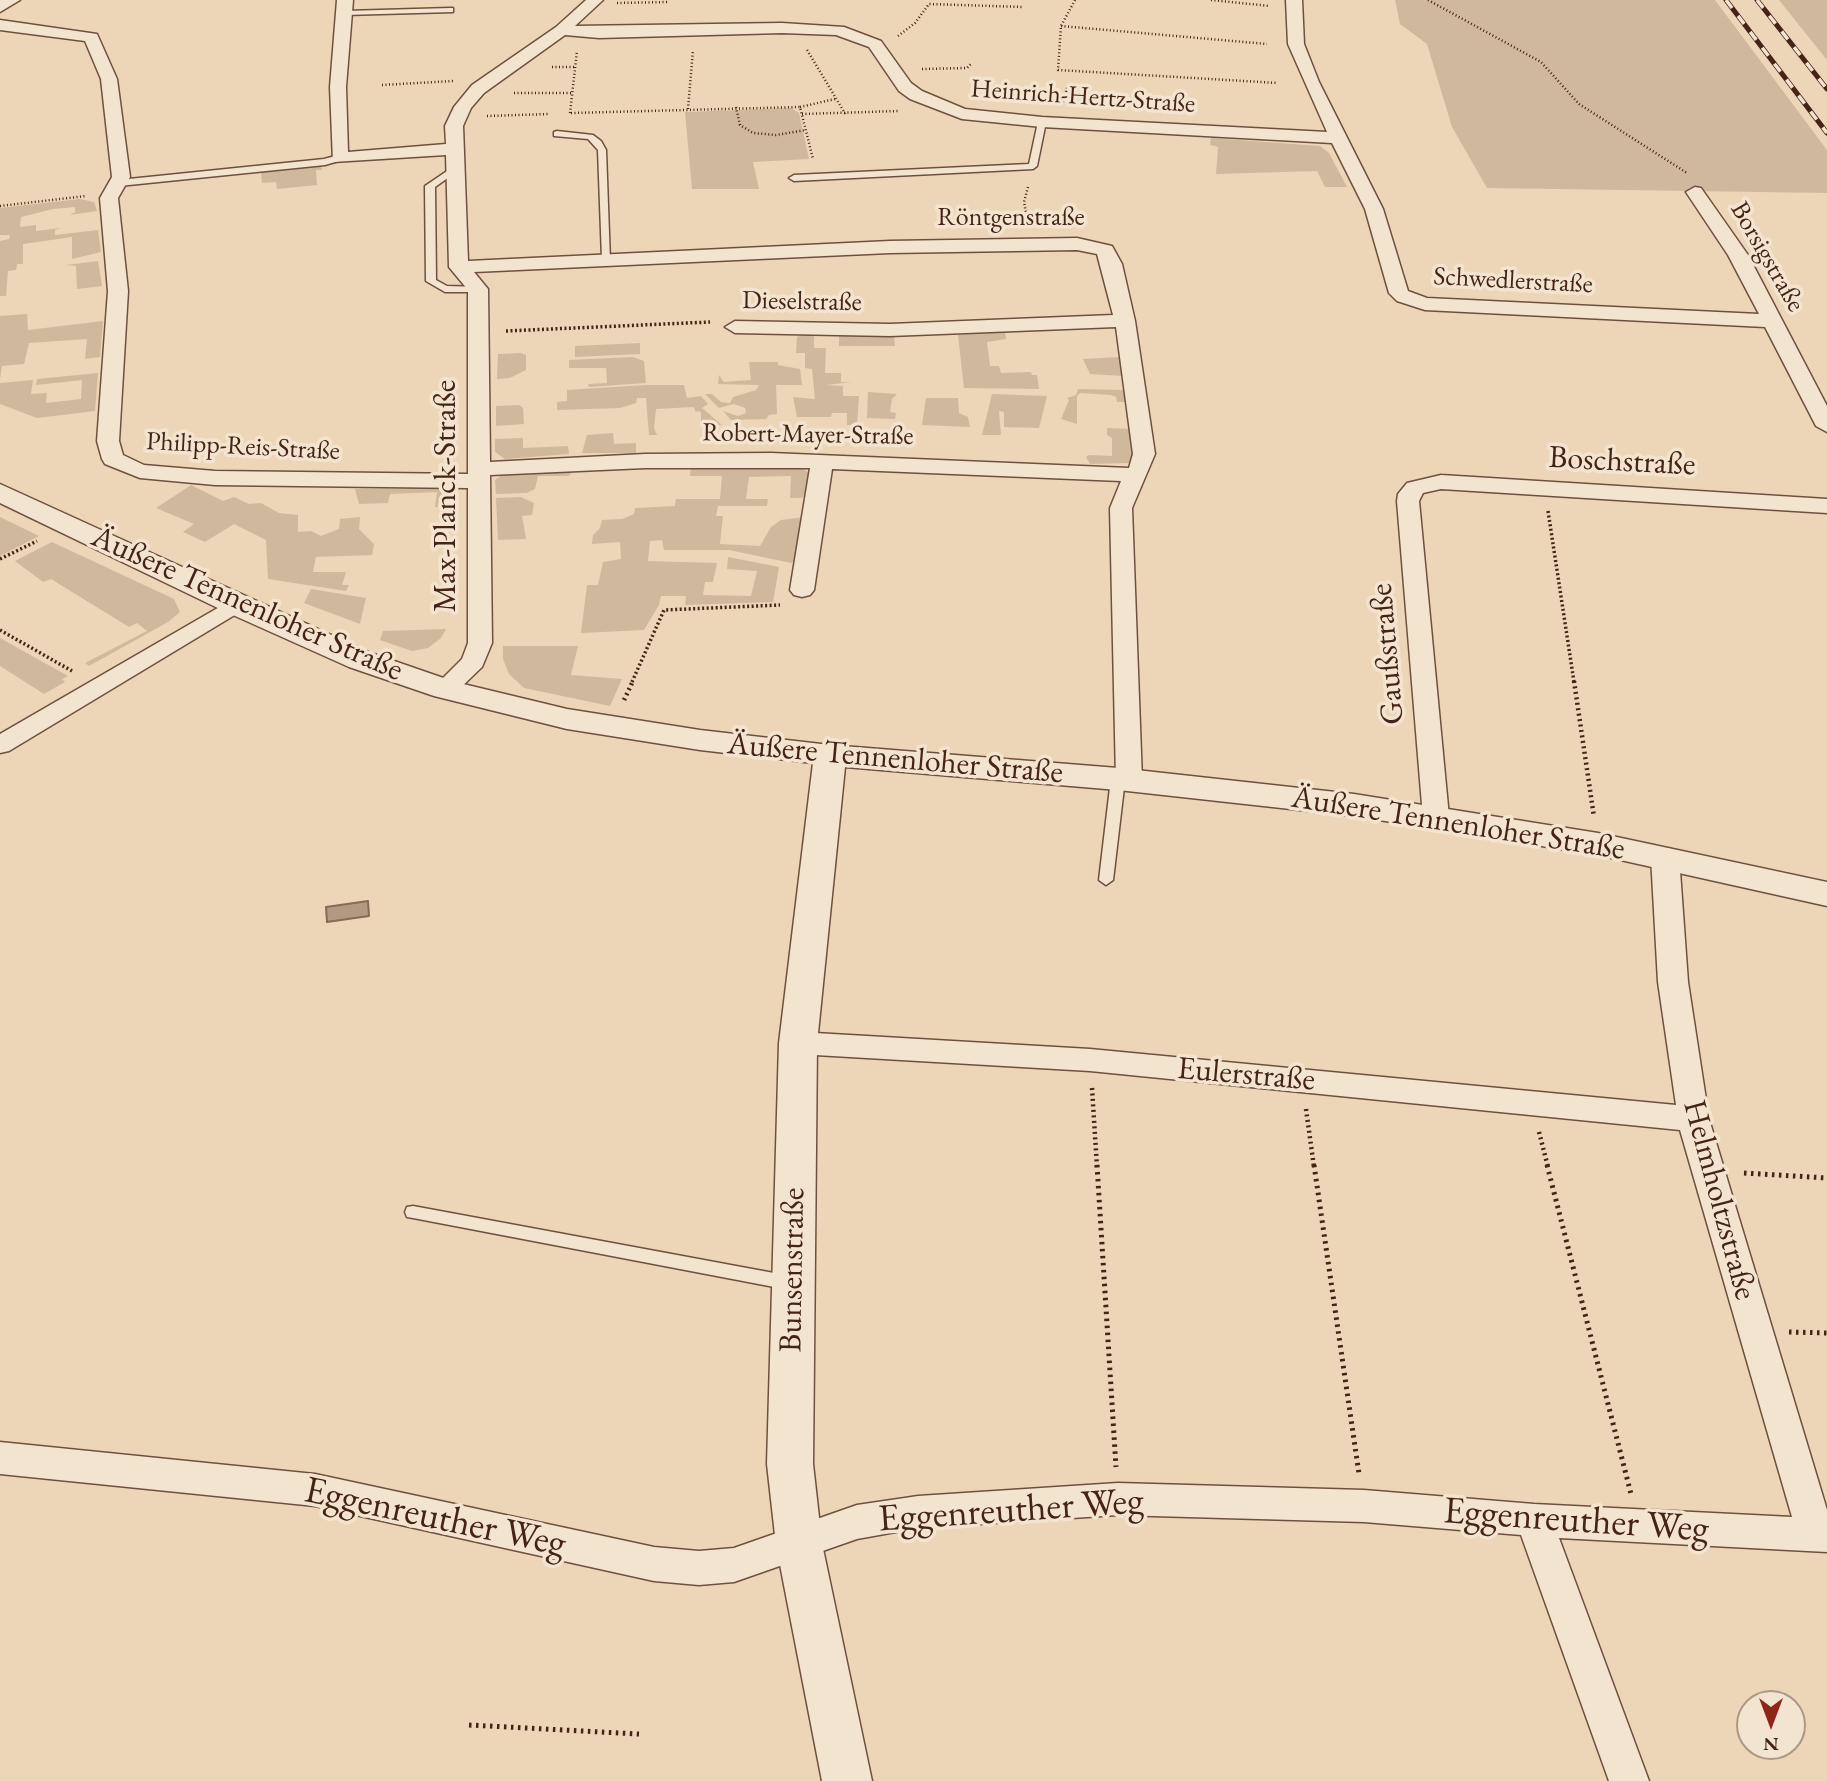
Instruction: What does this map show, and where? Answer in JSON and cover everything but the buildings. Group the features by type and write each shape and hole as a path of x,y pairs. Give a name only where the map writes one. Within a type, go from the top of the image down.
{"street":[{"path":"0,7 12,0"},
{"path":"478,289 459,267 453,137 457,117 488,81 562,30 594,1"},
{"name":"Schwedlerstraße","path":"1293,4 1296,44 1311,82 1374,209 1399,293 1410,300 1425,304 1773,321"},
{"path":"345,6 338,87 339,158 454,149"},
{"name":"Philipp-Reis-Straße","path":"0,25 91,37 109,79 121,177 115,188 118,292 108,441 109,453 115,462 140,471 215,478 477,475"},
{"name":"Heinrich-Hertz-Straße","path":"562,30 695,31 793,28 845,32 862,37 878,48 905,87 936,106 974,117 1339,138"},
{"name":"Borsigstraße","path":"1696,193 1738,255 1827,426"},
{"name":"Röntgenstraße","path":"459,267 828,249 1031,244 1086,245 1105,250 1112,264 1125,321 1143,444 1143,461 1126,491 1121,508 1124,780"},
{"name":"Max-Planck-Straße","path":"445,689 473,662 480,643 478,289"},
{"name":"Dieselstraße","path":"735,327 890,330 1125,321"},
{"name":"Robert-Mayer-Straße","path":"477,475 645,461 822,461 1137,475"},
{"path":"802,590 822,461"},
{"name":"Boschstraße","path":"1415,488 1441,482 1827,506"},
{"name":"Gaußstraße","path":"1415,488 1409,494 1408,501 1436,817"},
{"name":"Äußere Tennenloher Straße","path":"0,492 235,605 360,660 445,689 612,727 830,755 1124,780 1436,817 1665,857 1827,894"},
{"path":"0,745 235,605"},
{"name":"Bunsenstraße","path":"830,755 814,876 798,1043 791,1284 790,1464 799,1544 847,1781"},
{"name":"Helmholtzstraße","path":"1665,857 1672,982 1693,1119 1822,1535"},
{"name":"Eulerstraße","path":"798,1043 1090,1060 1532,1101 1693,1119"},
{"name":"Eggenreuther Weg","path":"0,1458 315,1490 654,1564 699,1568 734,1565 857,1522 919,1512 1118,1499 1364,1506 1534,1520 1822,1535"},
{"path":"1534,1520 1629,1781"}],"lane":[{"path":"345,6 450,10"},
{"path":"794,178 1033,166 1042,122"},
{"path":"557,134 590,137 602,150 607,259"},
{"path":"115,188 326,162 339,158"},
{"path":"456,168 430,186 431,281 445,289 478,289"},
{"path":"1106,880 1124,780"},
{"path":"413,1212 791,1284"}],"path":[{"path":"1074,0 1061,26 1058,70 1278,83"},
{"path":"1211,0 1293,4"},
{"path":"1428,0 1541,62 1579,104 1685,172 1698,183 1700,194 1696,193"},
{"path":"594,1 668,2"},
{"path":"878,48 907,30 929,4 1023,7"},
{"path":"1061,26 1267,44"},
{"path":"793,28 846,116"},
{"path":"688,109 695,31"},
{"path":"570,113 579,32"},
{"path":"893,69 967,68 972,63"},
{"path":"382,85 470,79 488,81"},
{"path":"475,93 572,93"},
{"path":"457,117 800,107 835,99"},
{"path":"802,114 846,116 936,106"},
{"path":"736,107 740,125 753,133 776,135 806,130"},
{"path":"800,107 817,177"},
{"path":"1031,244 1024,202 1033,166"},
{"path":"0,206 115,188"},
{"name":"Dieselstraße","path":"480,332 697,321 735,327"},
{"path":"1544,489 1598,844"},
{"path":"612,727 664,610 779,606 802,590"},
{"path":"0,631 99,686"},
{"path":"1093,1095 1118,1499"},
{"path":"1532,1101 1639,1525"},
{"path":"1307,1113 1364,1506"},
{"path":"1708,1171 1827,1178"},
{"path":"469,1724 639,1734"}],"shaded area":[{"path":"1395,0 1715,0 1827,150 1827,193 1487,188 1452,127 1427,44 1400,24"},
{"path":"1779,0 1827,0 1827,60"},
{"path":"791,108 799,113 809,159 753,162 759,189 692,189 685,112"},
{"path":"1211,138 1320,146 1329,153 1347,187 1325,187 1317,171 1216,174 1218,147 1210,145"},
{"path":"321,166 322,170 316,170 317,185 277,189 276,182 262,183 261,172"},
{"path":"80,199 94,202 97,211 70,215 75,212 75,207 53,209 21,217 20,227 36,225 36,231 61,228 55,230 55,235 98,230 101,252 72,259 72,237 23,244 23,264 17,264 16,270 8,271 6,296 0,296 0,241 9,239 10,235 0,235 0,208"},
{"path":"98,261 102,286 77,289 76,266 66,265"},
{"path":"27,314 28,330 103,321 100,357 85,359 87,339 29,343 24,364 2,366 0,379 0,316"},
{"path":"1005,331 1006,339 987,342 990,366 999,366 1001,373 1031,372 1032,375 1037,375 1039,389 964,388 958,335"},
{"path":"814,335 814,348 826,348 825,373 841,373 841,382 852,382 826,385 843,386 843,396 859,396 857,425 847,425 847,413 832,413 831,417 797,417 793,397 815,399 812,369 805,368 805,353 796,353 797,337"},
{"path":"839,335 894,335 895,346 839,346"},
{"path":"640,343 640,354 575,357 575,346"},
{"path":"498,354 526,355 526,370 510,378 497,379"},
{"path":"633,357 644,361 646,383 589,387 588,384 607,383 606,368 569,368 569,360"},
{"path":"1119,357 1123,376 1090,374 1083,359"},
{"path":"749,362 778,362 778,365 800,369 802,385 776,385 777,414 769,415 766,419 731,420 723,411 738,416 746,413 745,408 734,404 719,408 705,394 712,394 721,402 730,403 733,397 756,390 759,385 718,384 719,375 724,382 751,380"},
{"path":"98,373 95,411 37,418 0,404 0,383 33,380 31,394 47,393 46,403 81,399 82,380 36,385 37,379"},
{"path":"684,385 687,398 701,396 708,404 702,408 722,425 701,425 701,412 695,411 694,407 656,409 654,428 657,435 649,435 646,398 637,398 636,403 620,408 557,410 557,402 567,401 567,390"},
{"path":"1078,389 1125,390 1127,402 1117,402 1116,397 1111,395 1080,393 1077,396 1077,424 1061,419 1069,400 1067,398 1076,395"},
{"path":"868,392 897,394 892,399 890,412 896,413 895,419 867,418"},
{"path":"992,394 1047,396 1039,428 1004,427 1004,412 999,411 1001,435 982,435"},
{"path":"926,398 958,398 959,413 968,417 970,427 922,425"},
{"path":"519,405 523,408 524,424 496,426 496,406"},
{"path":"1107,428 1132,429 1133,458 1130,463 1090,464 1086,457 1089,455 1112,456 1112,438 1107,435"},
{"path":"613,433 614,444 636,443 636,453 582,453 587,435"},
{"path":"523,438 523,448 568,446 569,454 505,459 495,452 495,439"},
{"path":"691,466 797,466 812,474 812,492 801,498 790,498 791,476 749,477 746,499 768,499 767,506 718,506 716,516 723,516 720,544 760,546 771,527 781,520 805,517 797,559 791,563 729,550 664,550 662,540 650,541 648,561 717,563 713,582 705,582 703,595 751,596 757,571 727,569 728,557 779,567 773,602 685,605 686,596 661,596 659,605 644,630 581,633 587,585 598,585 603,562 621,559 620,542 592,544 593,535 600,528 602,520 622,519 634,514 635,508 675,506 676,499 720,499 722,476 690,476"},
{"path":"573,470 569,476 538,476 535,489 527,493 496,494 495,480 503,474"},
{"path":"191,485 223,501 234,497 249,504 261,503 279,513 298,515 298,532 311,531 321,536 339,529 340,519 360,517 359,529 374,544 372,555 316,557 313,572 346,572 342,585 349,585 346,591 268,579 266,540 234,524 205,542 183,532 194,524 156,508"},
{"path":"453,488 454,507 435,507 437,492 390,494 388,503 359,504 355,489"},
{"path":"521,497 534,503 532,515 522,516 526,539 498,540 496,498"},
{"path":"0,517 39,536 0,556"},
{"path":"52,542 174,599 180,612 168,622 89,666 85,663 147,631 137,623 129,627 51,579 43,582 15,561"},
{"path":"311,589 366,598 360,624 304,603"},
{"path":"446,629 441,638 428,648 412,651 380,640 383,631"},
{"path":"0,638 68,676 62,679 65,682 44,694 0,666"},
{"path":"503,646 578,646 571,675 622,679 610,706 524,688 509,674 503,659"},
{"path":"368,901 369,916 327,922 326,907"}],"railway":[{"path":"1726,0 1827,133"},
{"path":"1757,0 1827,89"}]}
